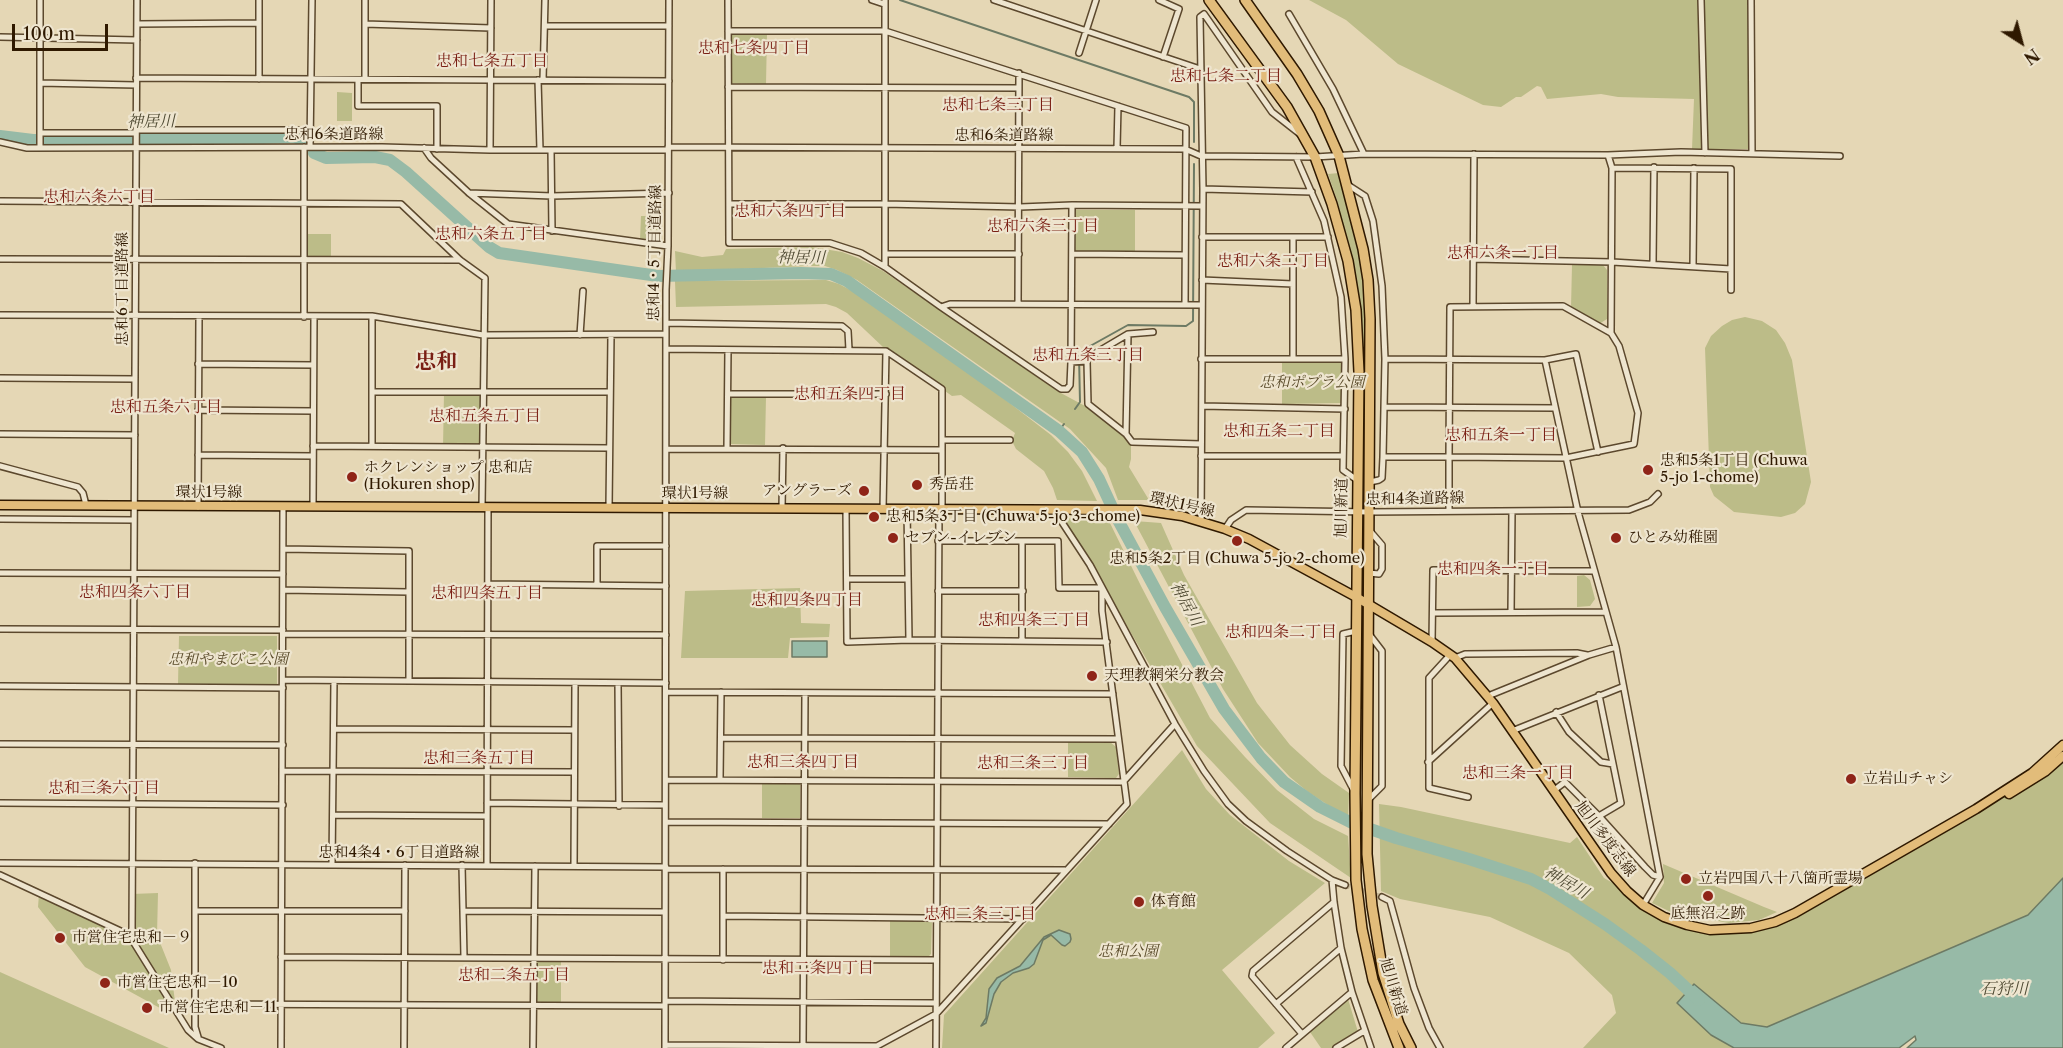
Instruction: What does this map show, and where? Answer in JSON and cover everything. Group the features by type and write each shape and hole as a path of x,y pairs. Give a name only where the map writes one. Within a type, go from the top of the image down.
{"highway":[{"name":"旭川新道","path":"1209,0 1287,107 1315,157 1332,204 1348,261 1356,310 1359,372 1356,880 1373,980 1399,1048"},
{"name":"旭川新道","path":"1245,0 1297,74 1319,111 1339,156 1363,249 1368,280 1370,482 1367,854 1372,906 1383,973 1400,1024 1412,1048"}],"main road":[{"name":"環状1号線","path":"0,505 1140,510 1201,521 1226,529 1249,539 1368,605"},
{"name":"旭川多度志線","path":"1368,605 1432,642 1453,657 1491,700 1611,873 1627,891 1643,905 1664,917 1710,930 1751,928 1775,922 1795,913 1976,809 2032,773 2063,745"},
{"name":"旭川多度志線","path":"1976,809 2026,784 2063,756"}],"street":[{"path":"40,0 40,140 310,130"},
{"name":"忠和6丁目道路線","path":"135,507 137,0"},
{"path":"259,0 259,79"},
{"path":"304,317 304,203 310,130 312,0"},
{"path":"365,0 358,106 437,106 437,149"},
{"path":"490,150 491,0"},
{"path":"540,150 545,0"},
{"name":"忠和4・5丁目道路線","path":"666,507 669,0"},
{"path":"728,0 729,243 830,243 861,252 1061,389 1067,389 1070,385 1079,361 1128,334 1153,332"},
{"path":"872,0 885,2 885,267"},
{"path":"994,0 1200,69"},
{"path":"1079,53 1096,0"},
{"path":"1159,0 1179,9 1163,57"},
{"path":"1701,0 1705,153"},
{"path":"1751,0 1752,153"},
{"path":"1201,521 1201,359 1185,255 1194,205 1203,189 1200,17 1204,14 1272,112 1304,137"},
{"path":"1289,14 1333,89 1364,154"},
{"path":"137,24 259,23"},
{"path":"365,24 491,28"},
{"path":"545,26 669,26"},
{"path":"728,31 885,31 1186,128 1185,149 1202,237 1202,280 1193,305"},
{"path":"0,37 137,40"},
{"path":"1018,304 1019,73"},
{"path":"40,83 259,79 669,81"},
{"path":"728,87 1019,88"},
{"path":"1118,106 1118,148"},
{"name":"忠和6条道路線","path":"0,142 27,148 40,140 136,137 307,147 490,150 728,147 1118,148 1185,149 1201,156 1752,153 1840,156"},
{"path":"424,148 469,193 508,224 668,246"},
{"path":"551,150 552,231"},
{"path":"1473,306 1474,154"},
{"path":"1608,155 1612,168 1611,333"},
{"path":"1296,157 1312,192 1328,237 1341,297 1345,359 1343,471 1357,480"},
{"path":"1653,263 1654,167"},
{"path":"1612,168 1731,169 1731,290"},
{"path":"1693,266 1694,168"},
{"path":"1348,186 1365,196 1373,221 1382,286 1385,359 1382,478 1370,482"},
{"path":"1203,189 1312,192"},
{"path":"469,193 552,196 669,193"},
{"path":"0,201 401,204 460,260 485,278 482,447 488,585 487,865"},
{"path":"729,204 1020,207 1194,205"},
{"path":"1072,205 1071,303 1088,404 1126,434 1132,442 1201,444"},
{"path":"1202,237 1328,237"},
{"path":"1293,238 1293,359"},
{"path":"885,254 1019,255"},
{"path":"1072,254 1185,255"},
{"path":"0,259 460,260"},
{"path":"1474,260 1653,263 1731,268"},
{"path":"1202,280 1293,284"},
{"path":"580,334 582,291"},
{"path":"941,308 950,304 1193,305"},
{"path":"1383,457 1449,457 1566,458 1634,444 1638,413 1619,346 1611,333 1563,306 1450,307 1449,407 1449,457 1449,510"},
{"path":"0,315 372,316 483,334 666,334"},
{"path":"198,507 199,316"},
{"path":"372,316 372,446"},
{"path":"313,506 314,317"},
{"path":"666,323 842,326 848,331 849,350"},
{"path":"609,507 611,334"},
{"path":"1126,434 1128,334"},
{"path":"666,350 886,351 942,389 938,540 936,1048"},
{"path":"727,448 728,350"},
{"path":"883,509 886,351"},
{"path":"1385,359 1545,360 1576,354 1598,452"},
{"path":"1201,359 1345,359"},
{"path":"1545,360 1578,512 1616,647 1660,877 1643,905"},
{"path":"198,364 313,365"},
{"path":"0,378 135,379"},
{"path":"372,392 610,393"},
{"path":"728,394 886,394"},
{"path":"1202,406 1345,409"},
{"path":"1385,407 1555,408"},
{"path":"198,410 313,411"},
{"path":"0,434 135,435"},
{"path":"942,440 1010,440"},
{"path":"313,446 609,448"},
{"path":"782,508 783,448"},
{"path":"666,449 942,450"},
{"path":"198,455 313,456"},
{"path":"1201,456 1343,456"},
{"path":"0,466 78,487 83,493 86,505"},
{"name":"忠和4条道路線","path":"1226,529 1231,520 1246,510 1578,512 1629,510 1650,502 1658,494"},
{"path":"281,1048 283,506"},
{"path":"129,935 132,931 135,507"},
{"path":"666,507 665,1047 877,1046 936,1014 1127,804 1102,611 1102,588"},
{"path":"846,509 847,642 909,640 1107,642"},
{"path":"907,509 909,640"},
{"path":"1054,510 1102,588 1175,724 1228,804 1246,821 1287,851 1345,885"},
{"path":"1511,612 1512,511"},
{"path":"0,519 134,520"},
{"path":"938,540 1058,541 1059,588 1102,588"},
{"path":"1022,541 1022,641"},
{"path":"597,585 597,546 666,546"},
{"path":"283,549 409,550 409,681"},
{"path":"1432,642 1433,570 1594,571"},
{"path":"0,573 283,574"},
{"path":"847,579 908,579"},
{"path":"488,585 666,586"},
{"path":"283,590 409,592"},
{"path":"938,591 1023,591"},
{"path":"1433,613 1606,612"},
{"path":"0,629 666,635"},
{"path":"1368,633 1382,651 1382,786 1368,800"},
{"path":"1428,762 1491,700 1589,655 1616,647"},
{"path":"1468,797 1429,788 1429,678 1453,657 1466,654 1577,653 1589,655"},
{"path":"283,680 666,683"},
{"path":"332,864 334,681"},
{"path":"574,866 575,683"},
{"path":"618,683 619,806"},
{"path":"0,686 283,688"},
{"path":"1512,731 1622,687"},
{"path":"666,692 1113,694"},
{"path":"720,779 721,692"},
{"path":"803,1045 805,693"},
{"path":"1599,695 1621,803 1599,816"},
{"path":"1556,712 1569,732 1601,762 1613,764"},
{"path":"666,780 1124,782 1175,724"},
{"path":"334,729 574,730"},
{"path":"721,738 1118,739"},
{"path":"0,744 282,745"},
{"path":"282,771 574,772"},
{"path":"1553,791 1565,782 1653,875 1660,877"},
{"path":"0,803 283,805"},
{"path":"487,803 665,805"},
{"path":"333,814 487,816"},
{"path":"666,822 1109,824"},
{"name":"忠和4条4・6丁目道路線","path":"0,863 1065,870"},
{"path":"195,863 195,1027 198,1039"},
{"path":"404,1048 405,865"},
{"path":"462,865 464,957"},
{"path":"533,1048 535,866"},
{"path":"723,869 723,960"},
{"path":"0,875 129,935 188,1030 198,1039 221,1048"},
{"path":"1332,879 1341,948 1352,992 1371,1048"},
{"path":"1382,897 1390,901 1414,988 1440,1048"},
{"path":"1302,1034 1252,976 1253,971 1334,902"},
{"path":"195,911 405,911"},
{"path":"463,911 665,912"},
{"path":"723,916 1023,919"},
{"path":"1276,1004 1341,948"},
{"path":"281,957 936,960"},
{"path":"1286,1048 1352,992"},
{"path":"195,1004 533,1006 804,1002 936,1003"},
{"path":"1336,1048 1364,1031"}],"green space":[{"path":"1309,0 1748,0 1749,149 1692,149 1694,99 1618,97 1601,94 1547,99 1541,87 1537,86 1501,107 1483,105 1398,64 1346,20"},
{"path":"732,34 767,34 766,84 732,83"},
{"path":"337,92 352,93 352,121 337,121"},
{"path":"1339,173 1352,215 1366,289 1366,370 1363,370 1352,261 1328,174"},
{"path":"1076,210 1135,210 1135,251 1075,251"},
{"path":"641,216 662,216 662,242 640,240"},
{"path":"304,234 331,234 331,260 304,261"},
{"path":"812,247 842,252 883,271 1059,392 1085,406 1124,435 1131,444 1129,467 1149,500 1118,500 1106,468 1070,429 857,280 837,270 825,266 807,266 676,272 675,251 702,257 723,255 726,249"},
{"path":"1572,265 1603,265 1607,270 1607,319 1599,324 1571,308"},
{"path":"826,280 854,292 994,391 1051,435 1082,471 1097,501 1057,500 1044,471 1016,449 1012,441 1015,433 961,395 952,396 883,347 847,313 836,307 826,304 676,307 675,281"},
{"path":"1745,317 1762,321 1776,330 1785,343 1792,360 1811,482 1805,504 1795,513 1781,517 1734,512 1714,496 1710,487 1705,348 1711,336 1722,326 1732,320"},
{"name":"忠和ポプラ公園","path":"1282,362 1342,362 1342,403 1282,404"},
{"path":"444,393 483,393 482,447 443,447"},
{"path":"731,397 766,397 765,445 730,444"},
{"path":"1107,517 1210,718 1277,790 1314,819 1348,836 1351,878 1270,823 1197,746 1064,518"},
{"path":"1134,521 1161,523 1184,575 1257,703 1290,745 1322,774 1349,793 1348,818 1308,792 1290,777 1258,743 1223,689"},
{"path":"1584,575 1590,580 1595,599 1590,606 1577,607 1577,576"},
{"path":"800,588 801,623 830,624 829,637 790,638 788,658 681,658 685,591"},
{"name":"忠和やまびこ公園","path":"179,636 277,636 277,684 178,684"},
{"path":"1068,742 1110,742 1116,747 1119,774 1116,778 1068,777"},
{"name":"忠和公園","path":"1182,750 1206,789 1230,815 1289,861 1325,883 1222,970 1275,1033 1258,1048 942,1048 944,1015"},
{"path":"2063,756 2063,878 2028,915 1767,1027 1741,1023 1694,984 1678,1003 1711,1035 1734,1048 1583,1048 1616,1013 1612,995 1569,953 1490,917 1400,899 1381,891 1379,804 1570,843 1577,837 1604,878 1627,891 1643,905 1710,930 1775,922 2026,784"},
{"path":"800,783 800,818 762,818 762,784"},
{"path":"1663,864 1777,912 1759,920 1729,923 1673,913 1652,903 1664,883"},
{"path":"158,893 157,935 171,970 175,1002 169,1013 85,967 38,907 39,894 129,935 132,931 132,894"},
{"path":"890,921 932,921 931,954 929,956 890,956"},
{"path":"534,958 561,958 561,1005 533,1006"},
{"path":"0,972 169,1048 0,1048"},
{"path":"1348,999 1358,1032 1332,1048 1321,1048 1310,1032"}],"water":[{"path":"792,641 827,641 827,657 792,657"},
{"name":"石狩川","path":"2063,878 2063,1048 1907,1048 1916,1040 1915,1036 1899,1048 1734,1048 1711,1035 1677,1003 1694,984 1741,1023 1767,1027 2028,915"},
{"path":"1059,930 1070,934 1070,942 1065,946 1062,945 1051,935 1043,940 1034,964 1013,973 1001,982 994,994 986,1023 981,1026 986,1018 989,989 997,978 1020,966 1044,937"}],"waterway":[{"path":"900,0 1189,97 1194,102 1194,142"},
{"name":"神居川","path":"0,136 33,140 197,140 295,137 301,140"},
{"name":"神居川","path":"314,153 326,158 375,157 390,160 489,247 499,253 658,276 801,273 831,274 847,281 1059,431 1082,452 1099,479 1118,520 1165,607 1224,709 1261,758 1284,782 1320,807 1350,822 1531,879 1605,924 1670,973 1699,1000"},
{"path":"1075,409 1080,402 1079,356 1083,350 1128,325 1186,326 1193,321 1194,164"},
{"path":"1059,431 1064,424"}],"tunnel":[{"path":"1345,885 1382,897"}],"place":[{"name":"忠和5条1丁目 (Chuwa 5-jo 1-chome)","path":"1648,470"},
{"name":"ホクレンショップ 忠和店 (Hokuren shop)","path":"352,477"},
{"name":"秀岳荘","path":"917,485"},
{"name":"アングラーズ","path":"864,491"},
{"name":"忠和5条3丁目 (Chuwa 5-jo 3-chome)","path":"874,517"},
{"name":"セブン-イレブン","path":"893,538"},
{"name":"ひとみ幼稚園","path":"1616,538"},
{"name":"忠和5条2丁目 (Chuwa 5-jo 2-chome)","path":"1237,541"},
{"name":"天理教網栄分教会","path":"1092,676"},
{"name":"立岩山チャシ","path":"1851,779"},
{"name":"立岩四国八十八箇所霊場","path":"1686,879"},
{"name":"底無沼之跡","path":"1708,896"},
{"name":"体育館","path":"1139,902"},
{"name":"市営住宅忠和－９","path":"60,938"},
{"name":"市営住宅忠和－10","path":"105,983"},
{"name":"市営住宅忠和－11","path":"147,1008"}],"district":[{"name":"忠和七条四丁目","path":"754,48"},
{"name":"忠和七条五丁目","path":"492,61"},
{"name":"忠和七条二丁目","path":"1226,76"},
{"name":"忠和七条三丁目","path":"998,105"},
{"name":"忠和六条六丁目","path":"99,197"},
{"name":"忠和六条四丁目","path":"790,211"},
{"name":"忠和六条三丁目","path":"1043,226"},
{"name":"忠和六条五丁目","path":"491,234"},
{"name":"忠和六条一丁目","path":"1503,253"},
{"name":"忠和六条二丁目","path":"1273,261"},
{"name":"忠和五条三丁目","path":"1088,355"},
{"name":"忠和","path":"436,362"},
{"name":"忠和五条四丁目","path":"850,394"},
{"name":"忠和五条六丁目","path":"166,407"},
{"name":"忠和五条五丁目","path":"485,416"},
{"name":"忠和五条二丁目","path":"1279,431"},
{"name":"忠和五条一丁目","path":"1501,435"},
{"name":"忠和四条一丁目","path":"1493,569"},
{"name":"忠和四条六丁目","path":"135,592"},
{"name":"忠和四条五丁目","path":"487,593"},
{"name":"忠和四条四丁目","path":"807,600"},
{"name":"忠和四条三丁目","path":"1034,620"},
{"name":"忠和四条二丁目","path":"1281,632"},
{"name":"忠和三条五丁目","path":"479,758"},
{"name":"忠和三条四丁目","path":"803,762"},
{"name":"忠和三条三丁目","path":"1033,763"},
{"name":"忠和三条一丁目","path":"1518,773"},
{"name":"忠和三条六丁目","path":"104,788"},
{"name":"忠和二条三丁目","path":"980,914"},
{"name":"忠和二条四丁目","path":"818,968"},
{"name":"忠和二条五丁目","path":"514,975"}]}
